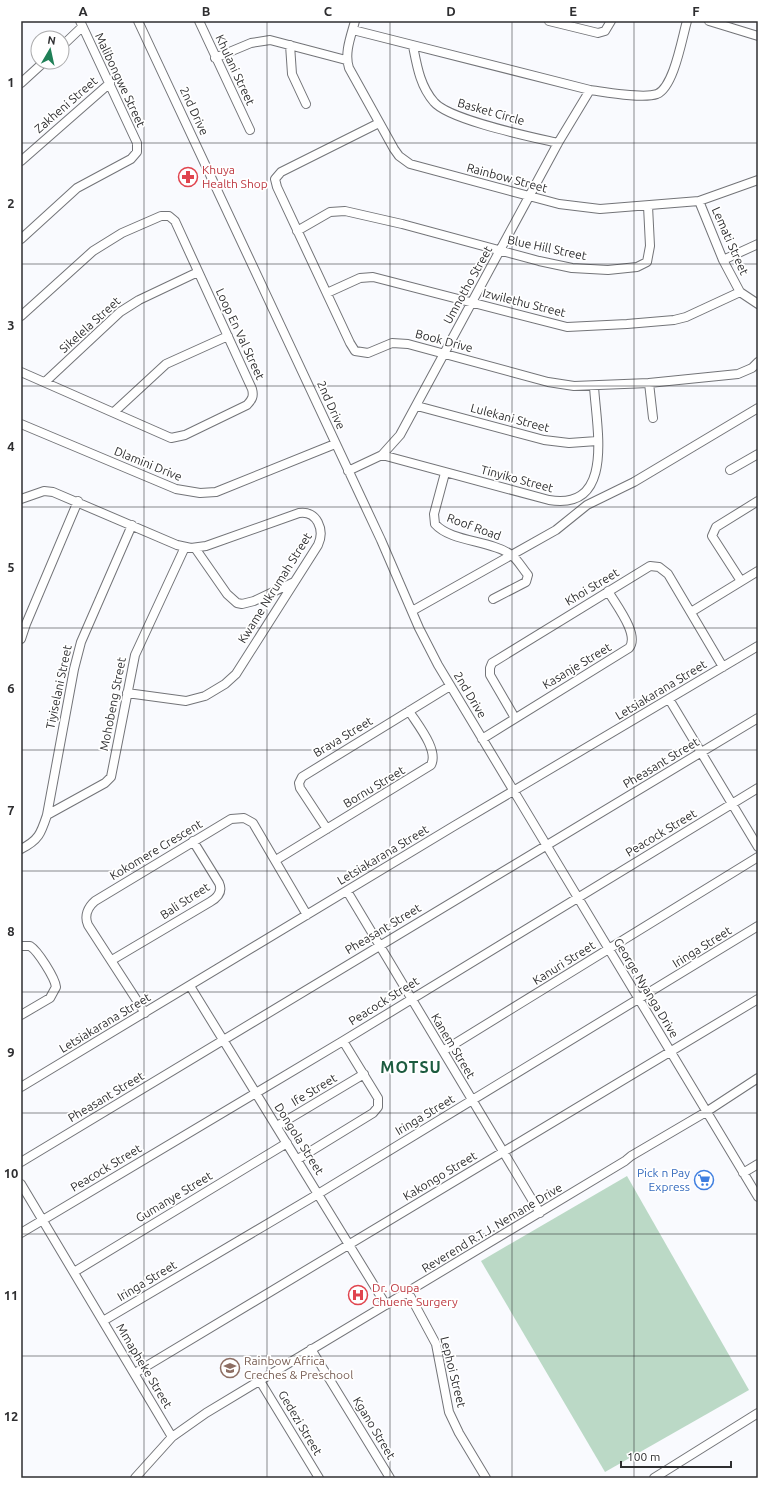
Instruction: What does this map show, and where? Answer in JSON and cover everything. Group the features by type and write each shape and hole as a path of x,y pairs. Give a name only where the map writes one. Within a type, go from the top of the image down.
{"street":[{"name":"2nd Drive","path":"138,21 348,471 431,653 513,792"},
{"name":"Khulani Street","path":"199,21 250,130"},
{"path":"215,58 262,40 290,44 346,60 355,21"},
{"path":"549,21 598,33 605,31 611,21"},
{"path":"353,30 590,90 620,94 651,95 664,89 671,76 687,21"},
{"path":"710,21 758,36"},
{"path":"70,37 81,24"},
{"name":"Malibongwe Street","path":"21,239 77,188 131,159 136,155 138,149 110,83 81,24"},
{"path":"290,44 292,74 306,104"},
{"name":"Basket Circle","path":"413,46 420,79 434,103 443,110 470,120 558,144"},
{"name":"Rainbow Street","path":"346,60 351,74 378,123 399,156 410,164 529,197 581,208 620,209 699,201 758,180"},
{"path":"21,83 35,70"},
{"name":"Zakheni Street","path":"21,161 110,83"},
{"name":"Umnotho Street","path":"348,471 382,455 400,436 417,406 443,353 558,144 590,90"},
{"name":"Book Drive","path":"378,123 281,172 276,176 277,187 355,351 368,352 392,343 399,343 417,346 548,382 574,386 649,383 738,374 752,368 758,362"},
{"name":"Lemati Street","path":"699,201 723,260 740,292 758,304"},
{"name":"Blue Hill Street","path":"298,231 330,212 345,211 550,263 588,269 608,270 641,266 647,262 650,253 648,206"},
{"name":"Loop En Val Street","path":"21,372 166,436 175,438 185,435 246,405 253,397 252,389 228,336 175,221 171,217 164,216 122,234 92,251 22,314"},
{"path":"723,260 758,244"},
{"name":"Sikelela Street","path":"45,382 120,312 139,300 198,272"},
{"name":"Izwilethu Street","path":"327,293 366,276 382,278 547,322 578,327 674,320 693,314 740,292"},
{"path":"114,412 166,364 228,336"},
{"path":"649,383 653,418"},
{"path":"587,505 581,496 590,488 596,474 597,442 594,386"},
{"name":"Lulekani Street","path":"417,406 544,440 569,443 597,442"},
{"path":"412,611 560,527 587,505 634,482 758,408"},
{"name":"Dlamini Drive","path":"21,424 169,487 182,491 200,493 222,491 335,444"},
{"path":"730,470 758,454"},
{"name":"Tinyiko Street","path":"382,455 553,501 566,502 581,496"},
{"name":"Roof Road","path":"445,472 434,514 435,524 446,532 495,547 511,554"},
{"name":"Kwame Nkrumah Street","path":"21,498 47,491 78,501 184,547 196,548 206,546 299,513 307,513 318,522 321,529 321,538 236,674 225,684 206,696 186,701 127,693"},
{"path":"21,639 28,618 78,501"},
{"path":"741,581 712,536 712,532 716,527 758,501"},
{"name":"Tiyiselani Street","path":"21,849 38,838 47,815 71,682 81,642 132,525"},
{"name":"Mohobeng Street","path":"47,815 105,783 111,777 132,665 138,645 184,547"},
{"path":"196,548 227,594 237,603 242,604 254,601 294,582"},
{"path":"493,599 526,582 528,574 511,554"},
{"name":"Khoi Street","path":"515,718 490,675 492,663 644,569 655,566 668,574 723,666"},
{"path":"691,612 758,570"},
{"name":"Kasanje Street","path":"482,739 624,651 632,644 632,633 608,591"},
{"name":"Letsiakarana Street","path":"21,1087 758,646"},
{"name":"Brava Street","path":"327,829 300,788 299,783 302,776 450,686"},
{"path":"669,699 758,847"},
{"name":"Bornu Street","path":"276,860 431,765 434,756 431,747 409,711"},
{"name":"Pheasant Street","path":"21,1162 758,718"},
{"name":"Peacock Street","path":"21,1233 255,1091 343,1040 758,788"},
{"name":"George Nyanga Drive","path":"513,792 578,896 758,1197"},
{"name":"Kokomere Crescent","path":"145,1013 87,922 87,912 91,904 193,841 231,819 244,818 253,823 307,915"},
{"name":"Bali Street","path":"112,960 210,902 220,893 221,887 219,883 193,841"},
{"name":"Kanuri Street","path":"443,1051 758,857"},
{"name":"Kanem Street","path":"347,891 540,1213"},
{"name":"Iringa Street","path":"103,1321 318,1194 639,1000 758,926"},
{"path":"21,946 30,946 35,950 54,981 56,987 50,998 21,1016"},
{"name":"Dongola Street","path":"190,986 298,1159 348,1245 386,1305"},
{"name":"Kakongo Street","path":"135,1373 758,999"},
{"path":"298,1159 376,1110 379,1105 378,1098 343,1040"},
{"name":"Ife Street","path":"277,1126 364,1074"},
{"name":"Reverend R.T.J. Nemane Drive","path":"707,1114 758,1078"},
{"name":"Reverend R.T.J. Nemane Drive","path":"134,1478 156,1452 172,1437 206,1413 540,1213 625,1161 630,1156 707,1114 758,1083"},
{"name":"Gumanye Street","path":"74,1272 287,1143"},
{"path":"743,1173 758,1164"},
{"name":"Mmapheke Street","path":"21,1184 172,1437"},
{"name":"Lephoi Street","path":"408,1292 436,1344 449,1412 459,1433 486,1478"},
{"name":"Kgano Street","path":"311,1349 390,1478"},
{"name":"Gedezi Street","path":"260,1381 319,1478"},
{"path":"654,1478 758,1413"}],"green space":[{"path":"627,1176 749,1390 605,1472 481,1261"}],"place":[{"name":"Khuya Health Shop","path":"188,177"},
{"name":"Pick n Pay Express","path":"704,1180"},
{"name":"Dr. Oupa Chuene Surgery","path":"358,1295"},
{"name":"Rainbow Africa Creches & Preschool","path":"230,1368"}],"district":[{"name":"MOTSU","path":"411,1067"}]}
